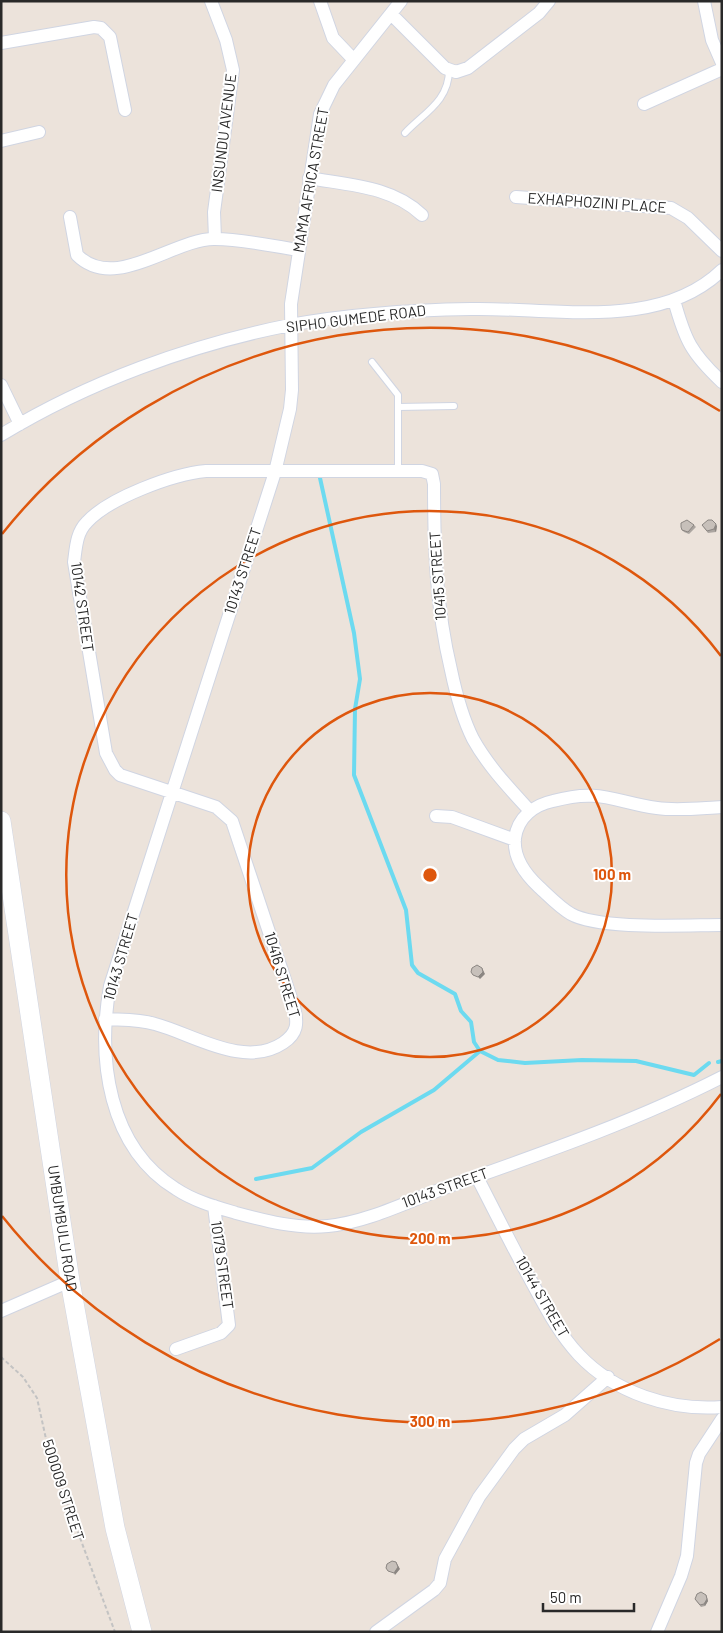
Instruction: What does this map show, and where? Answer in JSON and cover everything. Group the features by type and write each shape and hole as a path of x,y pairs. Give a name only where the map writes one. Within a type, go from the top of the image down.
{"main road":[{"name":"UMBUMBULU ROAD","path":"1,821 70,1281 115,1528 142,1632"}],"street":[{"name":"INSUNDU AVENUE","path":"211,1 226,40 233,70 214,212 214,239"},
{"path":"320,1 333,38 354,60"},
{"name":"MAMA AFRICA STREET","path":"290,325 298,250 316,130 324,102 334,86 401,1"},
{"path":"392,14 449,70 456,72 468,68 539,13 549,1"},
{"path":"704,1 712,40 722,63"},
{"path":"1,43 94,27 101,28 110,37 125,110"},
{"path":"644,104 722,68"},
{"path":"1,141 39,132"},
{"path":"309,178 389,193 406,202 422,215"},
{"name":"EXHAPHOZINI PLACE","path":"516,197 671,208 688,218 722,251"},
{"path":"70,217 77,255 82,260 95,266 130,266 192,243 214,239 298,250"},
{"name":"SIPHO GUMEDE ROAD","path":"1,436 66,400 174,356 290,325 418,310 625,311 661,305 674,300 707,283 722,270"},
{"path":"674,300 681,326 691,350 722,382"},
{"name":"10143 STREET","path":"290,325 291,400 286,432 275,472 114,972 105,1019 105,1047 109,1084 118,1118 127,1138 147,1165 176,1190 214,1206 288,1225 327,1226 361,1218 477,1177 652,1110 722,1077"},
{"path":"1,385 20,424"},
{"name":"10142 STREET","path":"172,791 120,775 115,770 106,753 74,562 79,534 86,522 117,501 177,475 206,471 275,472"},
{"name":"10415 STREET","path":"275,472 429,472 434,479 435,578 444,641 458,702 480,750 497,774 530,811"},
{"name":"10416 STREET","path":"105,1019 145,1021 232,1050 249,1052 277,1047 293,1035 297,1026 294,1007 232,821 216,807 172,791"},
{"path":"722,807 658,808 609,796 586,794 552,801 530,811 518,828 515,840 518,859 524,870 533,881 572,914 598,922 615,924 722,925"},
{"path":"436,816 452,817 515,840"},
{"name":"10144 STREET","path":"477,1177 518,1257 560,1331 580,1356 608,1377 667,1404 701,1408 722,1407"},
{"name":"10179 STREET","path":"176,1350 221,1333 229,1325 214,1206"},
{"path":"1,1311 70,1281"},
{"path":"376,1632 434,1590 440,1583 449,1551 479,1497 514,1449 524,1439 565,1415 608,1377"},
{"path":"657,1632 678,1584 687,1556 696,1463 699,1454 722,1419"}],"lane":[{"path":"405,133 436,106 447,89 449,70"},
{"path":"372,362 397,393 398,471"},
{"path":"398,407 454,406"}],"path":[{"name":"500009 STREET","path":"1,1357 23,1377 37,1398 50,1457 115,1632"}],"building":[{"path":"687,520 694,525 688,532 682,530 681,527 681,523"},
{"path":"708,520 712,520 716,524 714,529 707,531 702,525"},
{"path":"477,965 482,968 483,972 478,977 471,972 472,968"},
{"path":"392,1561 396,1562 398,1567 394,1573 386,1568 387,1564"},
{"path":"701,1592 706,1595 707,1599 704,1604 700,1605 695,1599 697,1594"}],"waterway":[{"path":"320,478 354,633 360,679 355,709 354,775 406,910 412,965 418,973 455,994 461,1011 471,1022 474,1042 480,1051 498,1060 525,1063 582,1060 636,1061 694,1075 709,1063"},
{"path":"256,1179 312,1168 361,1132 434,1090 480,1051"},
{"path":"718,1062 722,1061"}]}
